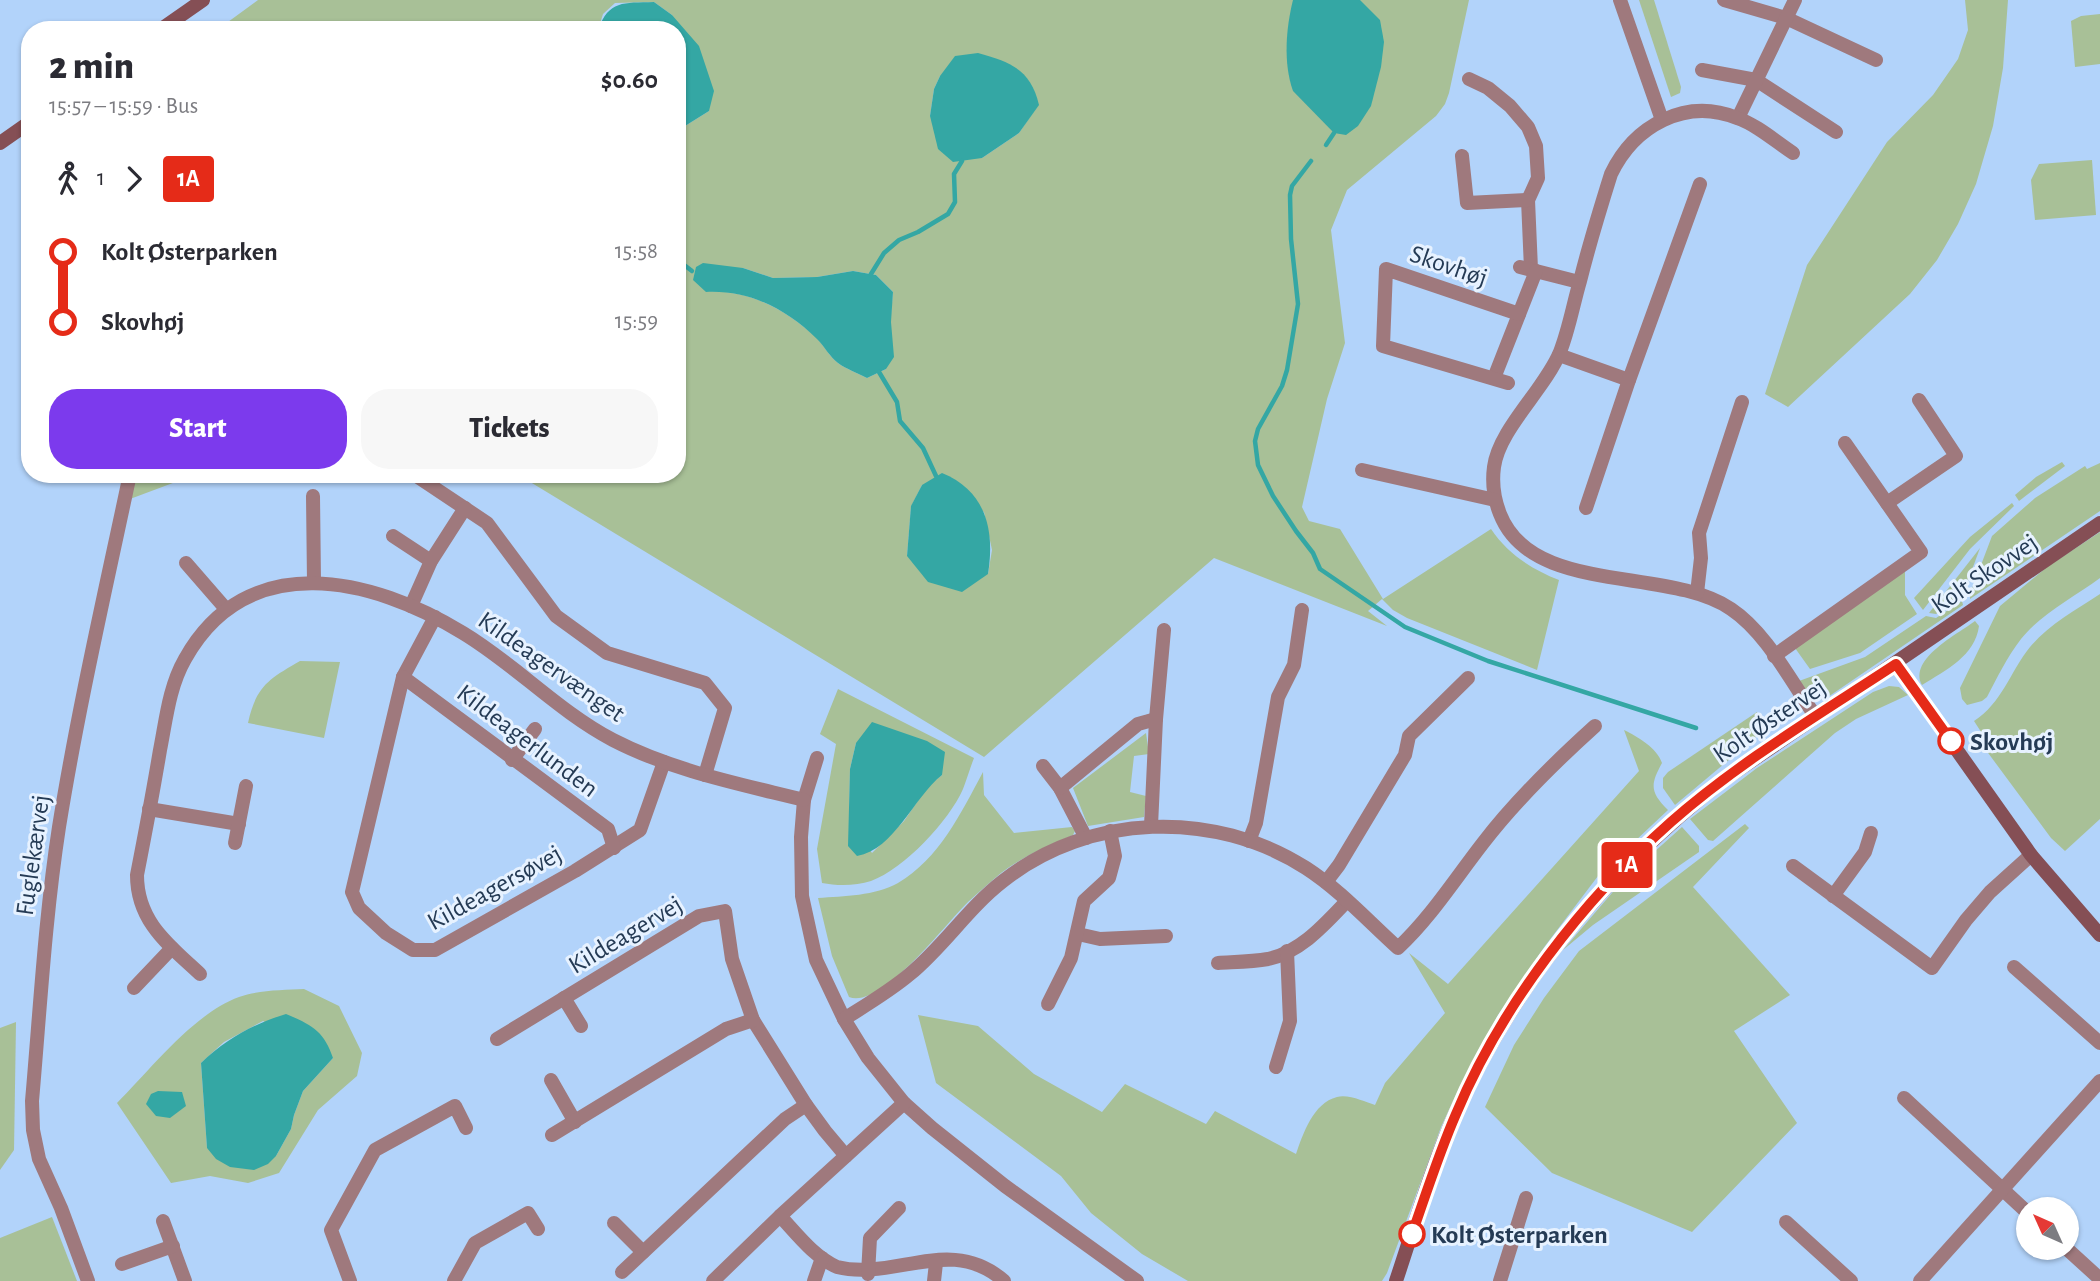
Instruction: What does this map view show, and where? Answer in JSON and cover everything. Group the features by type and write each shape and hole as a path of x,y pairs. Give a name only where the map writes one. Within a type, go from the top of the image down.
{"street":[{"path":"173,21 203,0"},
{"path":"1620,0 1662,120"},
{"path":"1724,0 1786,18 1876,60"},
{"path":"1738,118 1795,0"},
{"path":"1702,70 1756,80 1836,132"},
{"name":"Skovhøj","path":"1469,79 1488,88 1510,106 1528,127 1536,146 1538,178 1528,200 1529,269 1519,314 1501,381 1383,346 1386,269 1519,314"},
{"path":"1793,153 1738,118 1703,111 1687,111 1662,120 1643,131 1618,158 1611,174 1559,355 1501,446 1494,466 1495,500 1503,522 1513,536 1533,554 1599,574 1697,593 1731,609 1754,628 1816,717"},
{"path":"0,143 21,128"},
{"path":"1462,156 1467,203 1528,200"},
{"path":"1586,508 1700,184"},
{"path":"1529,269 1579,282"},
{"path":"1559,355 1629,380"},
{"path":"1887,503 1956,456 1919,400"},
{"path":"1697,593 1702,558 1699,533 1742,402"},
{"path":"1774,656 1921,552 1845,443"},
{"path":"1362,470 1495,500"},
{"name":"Fuglekærvej","path":"88,1281 39,1159 33,1130 32,1101 47,920 60,827 87,673 128,483"},
{"path":"427,483 487,523 556,616 607,653 705,683 725,708 705,775"},
{"path":"313,496 314,582"},
{"path":"411,606 431,561 465,508"},
{"name":"Kolt Skovvej","path":"1896,664 2100,523"},
{"path":"393,536 431,561"},
{"path":"186,563 226,609"},
{"name":"Kildeagervænget","path":"200,974 150,923 137,894 137,875 172,689 184,660 204,629 226,609 253,593 283,585 314,582 347,586 411,606 435,617 502,659 555,703 638,752 705,775 804,800"},
{"path":"1249,841 1256,823 1278,697 1294,665 1302,610"},
{"name":"Kildeagersøvej","path":"435,617 403,677 352,892 359,908 386,933 413,950 435,950 614,848 640,830 664,762"},
{"path":"1151,825 1164,630"},
{"path":"1896,664 2031,855 2100,935"},
{"name":"Kolt Østervej","path":"1396,1281 1456,1112 1489,1047 1558,943 1599,894 1672,821 1723,781 1896,664"},
{"name":"Kildeagerlunden","path":"403,677 608,829 614,848"},
{"path":"1326,883 1405,755 1409,736 1468,678"},
{"path":"1060,788 1138,724 1156,719"},
{"path":"844,1019 909,976 980,900 1005,879 1066,844 1110,831 1151,825 1206,830 1249,841 1305,867 1398,948 1425,921 1513,807 1552,765 1595,726"},
{"path":"512,760 535,729"},
{"path":"817,758 804,800 801,837 802,896 816,960 844,1019 868,1058 904,1103 1005,1186 1137,1281"},
{"path":"1043,766 1060,788 1086,838"},
{"path":"235,843 246,786"},
{"path":"149,809 239,824"},
{"path":"1048,1004 1071,958 1084,901 1109,878 1115,856 1110,831"},
{"path":"1833,896 1865,852 1871,833"},
{"path":"1793,866 1932,968 1990,892 2031,855"},
{"path":"1218,963 1269,959 1287,951 1318,932 1347,901"},
{"name":"Kildeagervej","path":"497,1039 699,916 724,911 732,958 753,1020 806,1105 846,1156"},
{"path":"1078,934 1100,939 1166,936"},
{"path":"134,988 172,948"},
{"path":"1276,1067 1290,1021 1287,951"},
{"path":"2014,967 2100,1043"},
{"name":"Kildeagervej","path":"564,998 581,1026"},
{"path":"552,1135 726,1030 753,1020"},
{"path":"551,1080 575,1122"},
{"path":"1920,1281 2100,1081"},
{"path":"2087,1095 2100,1106"},
{"path":"1904,1098 2016,1201"},
{"path":"713,1281 904,1103"},
{"path":"622,1272 785,1119 806,1105"},
{"path":"350,1281 331,1230 370,1156 375,1150 455,1106 466,1128"},
{"path":"1500,1281 1526,1198"},
{"path":"868,1275 870,1238 900,1208"},
{"path":"454,1281 475,1243 528,1213 538,1229"},
{"path":"780,1216 822,1258 838,1267 868,1275 893,1273 952,1260 980,1265 1004,1281"},
{"path":"163,1221 185,1281"},
{"path":"1786,1222 1851,1281"},
{"path":"614,1223 643,1252"},
{"path":"122,1264 173,1247"},
{"path":"814,1281 822,1258"},
{"path":"2079,1260 2100,1279"},
{"path":"934,1281 936,1263"}],"shaded area":[{"path":"258,0 1469,0 1445,104 1436,116 1347,190 1331,230 1345,343 1327,399 1302,507 1309,521 1340,529 1383,599 1491,529 1521,560 1559,580 1537,670 1407,618 1393,610 1382,599 1368,611 1387,626 1214,558 984,757 532,483 686,483 686,125 709,111 686,51 686,21 674,21 672,15 654,2 615,3 603,14 601,21 229,21","holes":["940,76 1038,105 1019,133 982,158 930,116 934,89","743,268 773,278 817,277 853,271 876,275 893,292 886,369 867,378 838,363 817,338 779,310 737,294 706,291","922,485 984,512 992,550 988,574 907,556 911,507"]},
{"path":"1293,0 1360,0 1380,20 1384,42 1371,106 1358,126 1346,135 1334,133 1293,91 1287,46"},
{"path":"1639,0 1654,0 1681,87 1680,93 1671,97"},
{"path":"1965,0 2008,0 2003,68 1993,126 1976,184 1958,224 1937,260 1910,294 1788,407 1765,394 1807,265 1887,142 1933,95 1958,59 1968,30"},
{"path":"654,2 677,21 602,21 612,8"},
{"path":"2100,14 2100,64 2075,67 2071,21 2081,16"},
{"path":"686,31 699,46 714,91 709,111 686,125"},
{"path":"978,53 1018,69 1031,83 1039,105 1019,133 982,158 953,162 938,149 930,116 934,89 955,56"},
{"path":"2092,160 2096,215 2035,220 2031,180 2039,164"},
{"path":"703,263 743,268 773,278 817,277 853,271 876,275 893,292 891,322 894,357 886,369 867,378 848,369 835,361 805,328 780,310 738,294 706,292 693,280 696,267"},
{"path":"2062,462 2065,466 2019,501 2015,495 2036,477"},
{"path":"2100,463 2100,511 1970,599 1992,536 2035,498 2085,466 2087,469"},
{"path":"942,473 969,490 978,501 988,527 988,574 962,592 928,582 907,556 911,506 922,485"},
{"path":"133,483 173,483 130,499"},
{"path":"2012,503 2014,506 1970,549 1923,610 1914,598 1970,537"},
{"path":"2100,532 2100,578 2029,630 2011,653 1987,697 1967,705 1962,699 1960,688 2000,606 2047,567"},
{"path":"1980,548 1962,597 1936,614 1929,613"},
{"path":"1905,571 1905,595 1917,614 1860,653 1810,669 1795,648"},
{"path":"2100,594 2100,819 2065,851 2051,838 1980,742 1985,738 1974,721 1992,705 2037,639"},
{"path":"1962,601 1963,605 1825,699 1812,697 1799,681 1865,657 1926,616 1936,618"},
{"path":"1975,621 1979,626 1976,637 1966,654 1950,668 1922,685 1920,675 1928,657"},
{"path":"300,661 340,662 324,738 248,723 255,700 265,685"},
{"path":"1889,686 1899,687 1908,695 1856,719 1835,733 1713,841 1708,840 1690,819 1757,768 1873,692"},
{"path":"838,689 974,758 956,802 936,829 911,855 871,881 853,885 828,884 822,883 817,849 836,744 820,734","holes":["856,743 942,775 928,786 904,821 872,853 849,818 850,769"]},
{"path":"1757,712 1759,731 1755,738 1675,805 1663,788 1663,778 1668,772"},
{"path":"872,722 927,741 945,752 942,775 903,822 882,844 857,856 848,846 850,769 856,743"},
{"path":"1624,730 1646,744 1660,758 1662,763 1655,777 1654,788 1668,810 1598,876 1545,946 1498,1015 1441,1127 1382,1281 1188,1281 1142,1254 1091,1213 1061,1176 936,1083 918,1015 978,1026 1034,1074 1102,1112 1125,1084 1206,1124 1215,1111 1296,1154 1310,1120 1329,1100 1347,1097 1375,1105 1385,1083 1445,1013 1409,953 1448,984 1639,771"},
{"path":"1146,733 1149,754 1134,756 1130,792 1146,796 1144,817 1088,826 1073,788"},
{"path":"983,772 984,795 1014,833 1072,827 1075,831 1073,835 1009,867 968,902 895,978 862,997 849,997 832,956 818,898 879,891 913,873 948,834"},
{"path":"1745,824 1749,828 1693,887 1790,995 1734,1031 1797,1123 1692,1232 1552,1173 1485,1107 1514,1045 1579,951"},
{"path":"1682,827 1699,846 1699,852 1593,925 1563,950 1624,879"},
{"path":"304,989 339,1006 362,1053 357,1076 318,1110 279,1173 248,1183 210,1176 171,1183 117,1103 189,1029 222,1005 255,993","holes":["263,1021 333,1058 303,1091 291,1129 276,1156 207,1148 201,1063 224,1042"]},
{"path":"286,1014 316,1030 326,1041 333,1058 303,1091 291,1129 276,1156 268,1164 254,1170 230,1167 216,1159 207,1148 201,1063 241,1033"},
{"path":"16,1022 14,1150 0,1170 0,1028"},
{"path":"158,1091 182,1092 186,1106 170,1118 156,1116 146,1104 151,1094"},
{"path":"52,1217 77,1281 0,1281 0,1238"}],"waterway":[{"path":"1326,145 1334,133"},
{"path":"871,274 884,253 899,240 948,214 955,202 954,174 962,161"},
{"path":"1311,161 1292,186 1290,195 1291,239 1298,304 1287,370 1282,386 1258,429 1255,441 1258,465 1273,496 1313,553 1320,569 1405,627 1488,661 1696,728"},
{"path":"686,266 692,271"},
{"path":"879,372 897,402 900,421 923,448 936,476"}],"bus line":[{"name":"1A","path":"1412,1234 1456,1112 1489,1047 1558,943 1599,894 1672,821 1723,781 1896,664 1951,741"}],"place":[{"name":"Skovhøj","path":"1951,741"},
{"name":"Kolt Østerparken","path":"1412,1234"}]}
